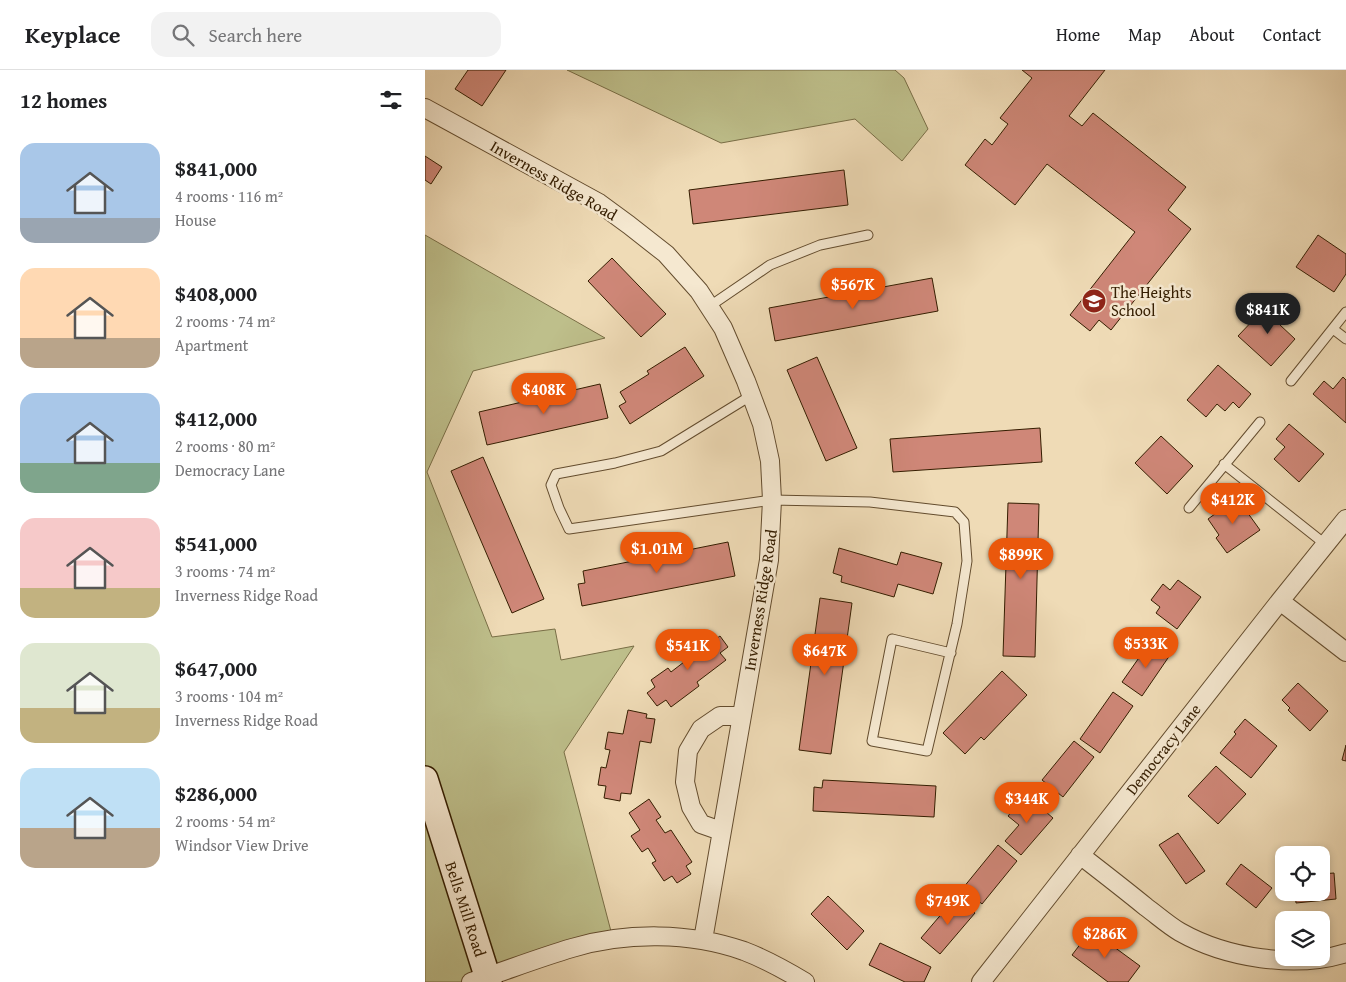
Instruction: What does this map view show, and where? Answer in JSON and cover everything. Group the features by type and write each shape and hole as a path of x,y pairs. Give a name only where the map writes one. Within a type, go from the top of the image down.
{"street":[{"name":"Inverness Ridge Road","path":"425,108 599,203 666,254 699,291 723,328 763,424 769,461 772,500 769,560 703,940"},
{"name":"Democracy Lane","path":"981,982 1346,518"},
{"path":"1279,601 1346,652"},
{"path":"721,831 701,824 691,807 685,782 688,751 701,729 720,716 741,716"},
{"name":"Bells Mill Road","path":"425,779 483,980"},
{"path":"1080,855 1178,931 1207,946 1284,961 1330,958 1346,953"},
{"path":"483,980 573,947 613,939 661,937 703,940 744,951 780,967 805,982"}],"lane":[{"path":"710,306 770,266 820,245 868,235"},
{"path":"1291,381 1346,312"},
{"path":"1333,329 1346,339"},
{"path":"752,395 661,451 615,463 556,474 551,484 569,529 772,500 870,502 955,512 964,522 967,561 957,624 951,652 927,751 872,741 892,639 951,652"},
{"path":"1189,508 1259,422"},
{"path":"1224,464 1325,544"}],"green space":[{"path":"567,70 895,70 904,78 928,129 902,161 855,119 721,143"},
{"path":"425,235 605,338 473,371 427,472 492,637 555,629 561,660 634,646 564,752 613,939 467,982 425,982"}],"building":[{"path":"468,70 506,70 482,106 455,89"},
{"path":"1022,70 1105,70 1069,116 1082,126 1093,113 1186,187 1168,210 1191,229 1111,330 1099,320 1090,331 1070,315 1135,232 1047,164 1015,205 965,165 985,139 992,145 1008,124 1000,118 1032,78"},
{"path":"425,156 442,167 431,184 425,180"},
{"path":"844,170 848,205 693,224 689,190"},
{"path":"1318,235 1346,254 1346,274 1334,292 1296,267"},
{"path":"612,258 666,314 641,337 588,281"},
{"path":"932,278 938,311 775,341 769,308"},
{"path":"1273,304 1287,317 1280,325 1295,339 1271,366 1238,336 1258,315 1261,318"},
{"path":"685,347 704,376 630,424 619,406 626,402 620,392 649,374 647,371"},
{"path":"817,357 857,448 826,461 787,370"},
{"path":"1218,365 1251,394 1239,408 1233,402 1225,411 1217,404 1206,417 1187,400"},
{"path":"1343,377 1346,380 1346,423 1313,394 1324,381 1333,389"},
{"path":"600,384 608,418 487,445 479,412"},
{"path":"1289,424 1324,454 1299,482 1274,459 1285,447 1276,439"},
{"path":"1040,428 1042,462 893,472 890,439"},
{"path":"1161,436 1193,466 1167,494 1135,463"},
{"path":"483,457 544,599 512,613 451,471"},
{"path":"1237,498 1260,530 1227,553 1216,538 1219,535 1208,519"},
{"path":"1008,503 1039,504 1035,657 1003,656"},
{"path":"728,542 735,576 582,606 578,584 585,583 583,571"},
{"path":"839,548 897,565 901,552 942,563 933,594 898,584 894,597 841,582 842,576 833,573"},
{"path":"1178,580 1201,597 1177,629 1156,613 1160,607 1151,600 1163,584 1170,590"},
{"path":"820,598 852,603 831,754 799,750"},
{"path":"708,633 713,641 720,636 728,647 720,653 726,660 697,682 699,686 671,707 666,700 657,706 647,693 655,687 651,680 668,668 671,672 684,662 679,655"},
{"path":"1150,642 1170,655 1142,696 1122,682"},
{"path":"1002,671 1027,695 984,740 981,737 965,754 943,733"},
{"path":"1298,683 1328,711 1310,731 1288,710 1290,708 1282,700"},
{"path":"1113,692 1133,706 1100,753 1080,739"},
{"path":"628,710 647,714 646,718 655,719 651,743 640,741 631,794 621,793 620,801 604,798 606,786 598,785 601,767 606,768 610,750 605,749 608,732 623,734"},
{"path":"1245,719 1277,746 1251,778 1220,753 1236,734 1234,732"},
{"path":"1074,741 1094,757 1063,797 1042,780"},
{"path":"1346,745 1346,761 1342,760"},
{"path":"1216,766 1246,794 1218,824 1188,796"},
{"path":"823,780 936,786 934,817 813,811 814,787 822,788"},
{"path":"1026,795 1053,818 1021,855 1005,841 1019,825 1008,816"},
{"path":"649,799 661,817 656,820 665,833 671,830 692,862 686,866 691,874 677,883 672,876 664,881 652,863 656,861 648,848 642,852 631,836 640,830 629,813"},
{"path":"1178,833 1205,871 1186,884 1159,845"},
{"path":"998,845 1017,861 982,904 963,888"},
{"path":"1241,864 1272,888 1256,908 1226,884"},
{"path":"1330,873 1334,873 1336,899 1330,900"},
{"path":"828,896 864,931 847,950 811,914"},
{"path":"956,897 975,913 940,954 921,938"},
{"path":"1296,901 1316,901 1296,903"},
{"path":"1091,930 1140,966 1128,982 1108,982 1072,955"},
{"path":"880,943 931,967 924,982 905,982 869,965"}],"place":[{"name":"The Heights School","path":"1094,301"}]}
